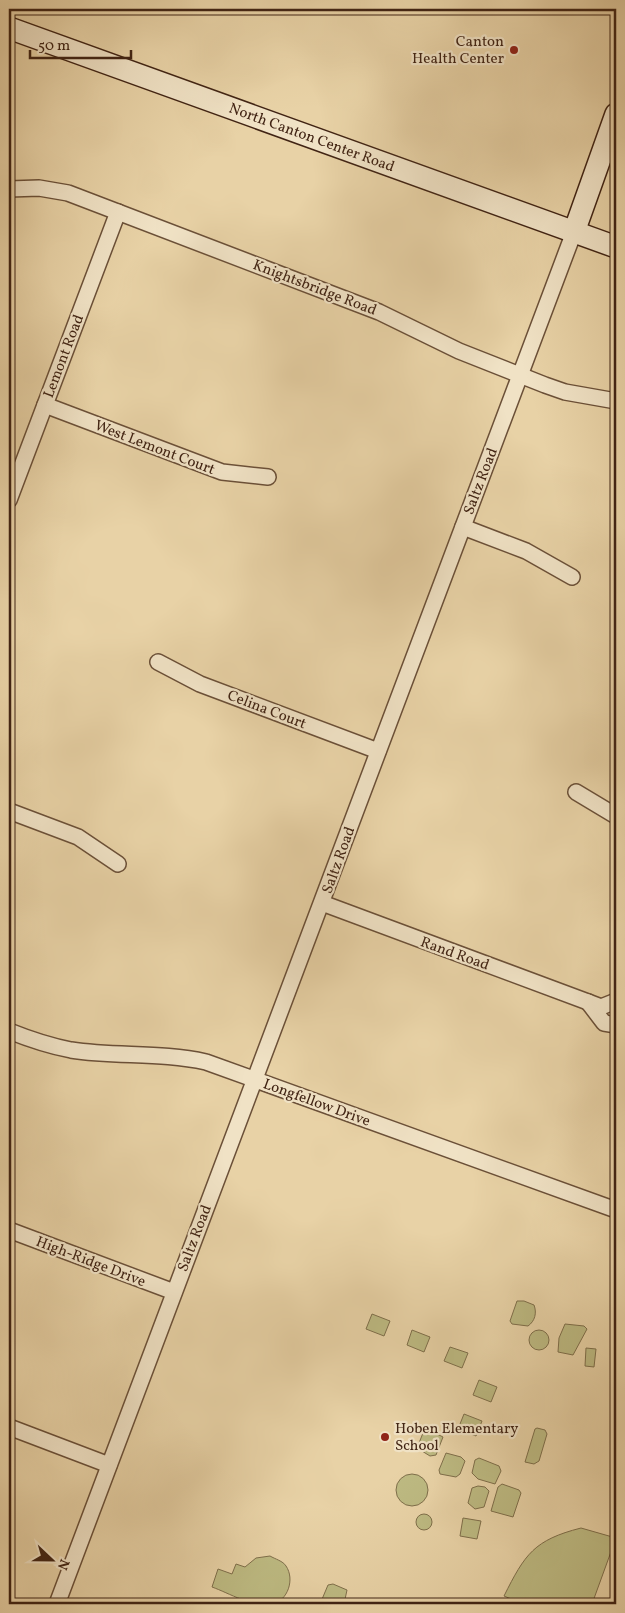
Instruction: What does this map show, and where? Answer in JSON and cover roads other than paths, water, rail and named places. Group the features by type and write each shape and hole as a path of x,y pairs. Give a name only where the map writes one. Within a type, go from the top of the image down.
{"main road":[{"name":"North Canton Center Road","path":"9,28 616,247"},
{"name":"Saltz Road","path":"574,232 616,114"}],"street":[{"name":"Knightsbridge Road","path":"9,189 24,187 53,190 118,212 379,312 459,351 565,392 616,401"},
{"name":"Lemont Road","path":"9,500 118,212"},
{"name":"Saltz Road","path":"57,1604 108,1464 322,903 574,232"},
{"name":"West Lemont Court","path":"45,405 222,472 268,477"},
{"path":"463,527 526,552 572,577"},
{"name":"Celina Court","path":"158,662 200,684 378,751"},
{"path":"576,792 616,816"},
{"path":"9,811 78,837 118,864"},
{"name":"Rand Road","path":"322,903 601,1007 615,1002"},
{"path":"588,1002 604,1023 616,1026"},
{"name":"Longfellow Drive","path":"9,1031 71,1050 181,1057 206,1062 616,1210"},
{"name":"High-Ridge Drive","path":"9,1230 174,1292"},
{"path":"9,1427 108,1464"}],"place":[{"name":"Canton Health Center","path":"514,50"},
{"name":"Hoben Elementary School","path":"385,1437"}]}
